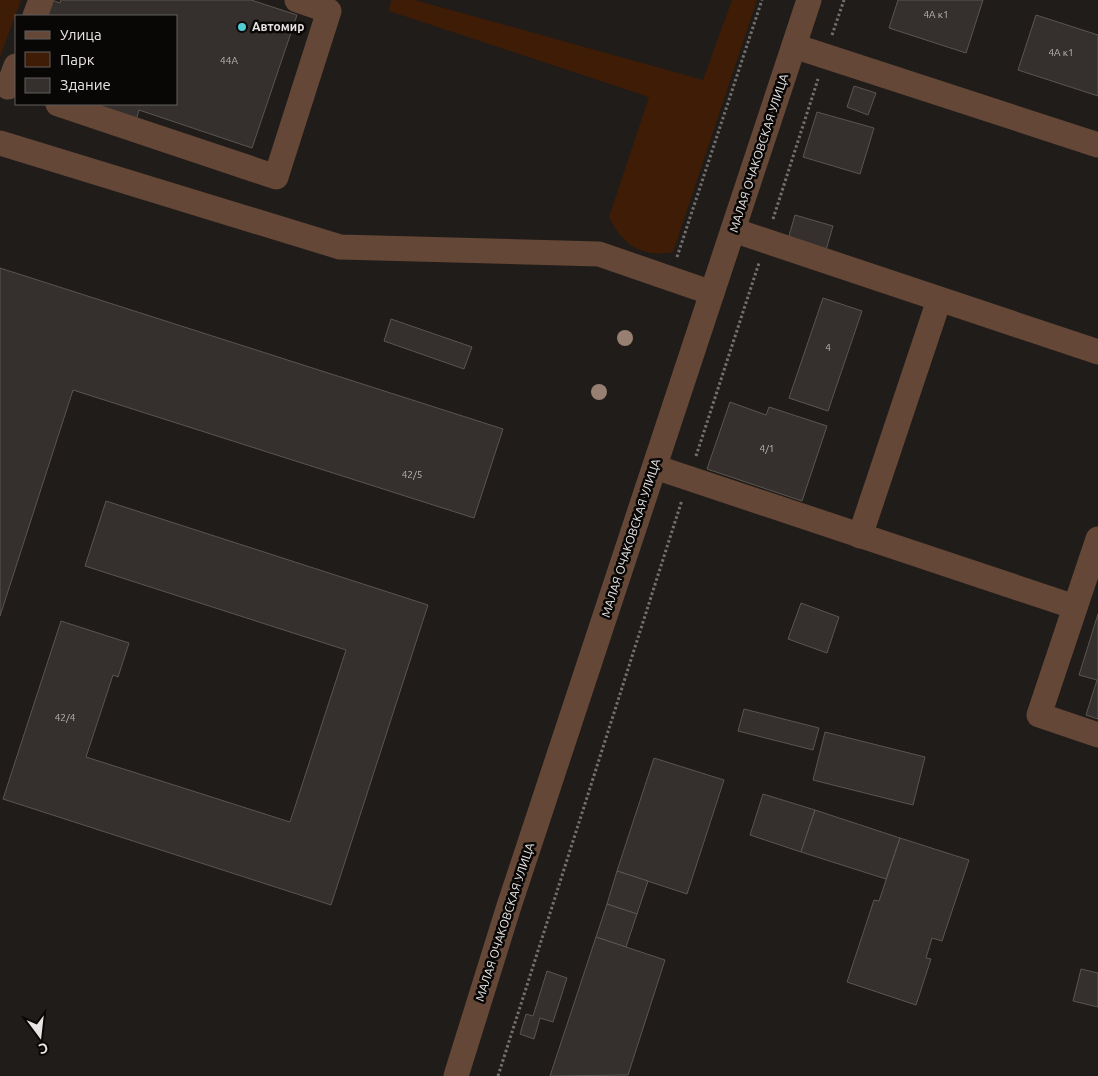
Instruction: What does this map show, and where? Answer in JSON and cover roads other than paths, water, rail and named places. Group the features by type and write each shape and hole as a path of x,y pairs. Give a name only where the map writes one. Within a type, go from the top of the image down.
{"street":[{"path":"35,15 41,0"},
{"path":"61,105 276,177 329,11 297,0"},
{"name":"МАЛАЯ ОЧАКОВСКАЯ УЛИЦА","path":"456,1076 509,906 809,0"},
{"path":"794,46 1098,145"},
{"path":"0,143 340,247 599,254 712,293"},
{"path":"733,230 1098,352"},
{"path":"860,536 940,300"},
{"path":"654,467 1075,607"},
{"path":"1098,539 1039,715 1098,735"}],"place":[{"name":"Автомир","path":"242,27"}]}
